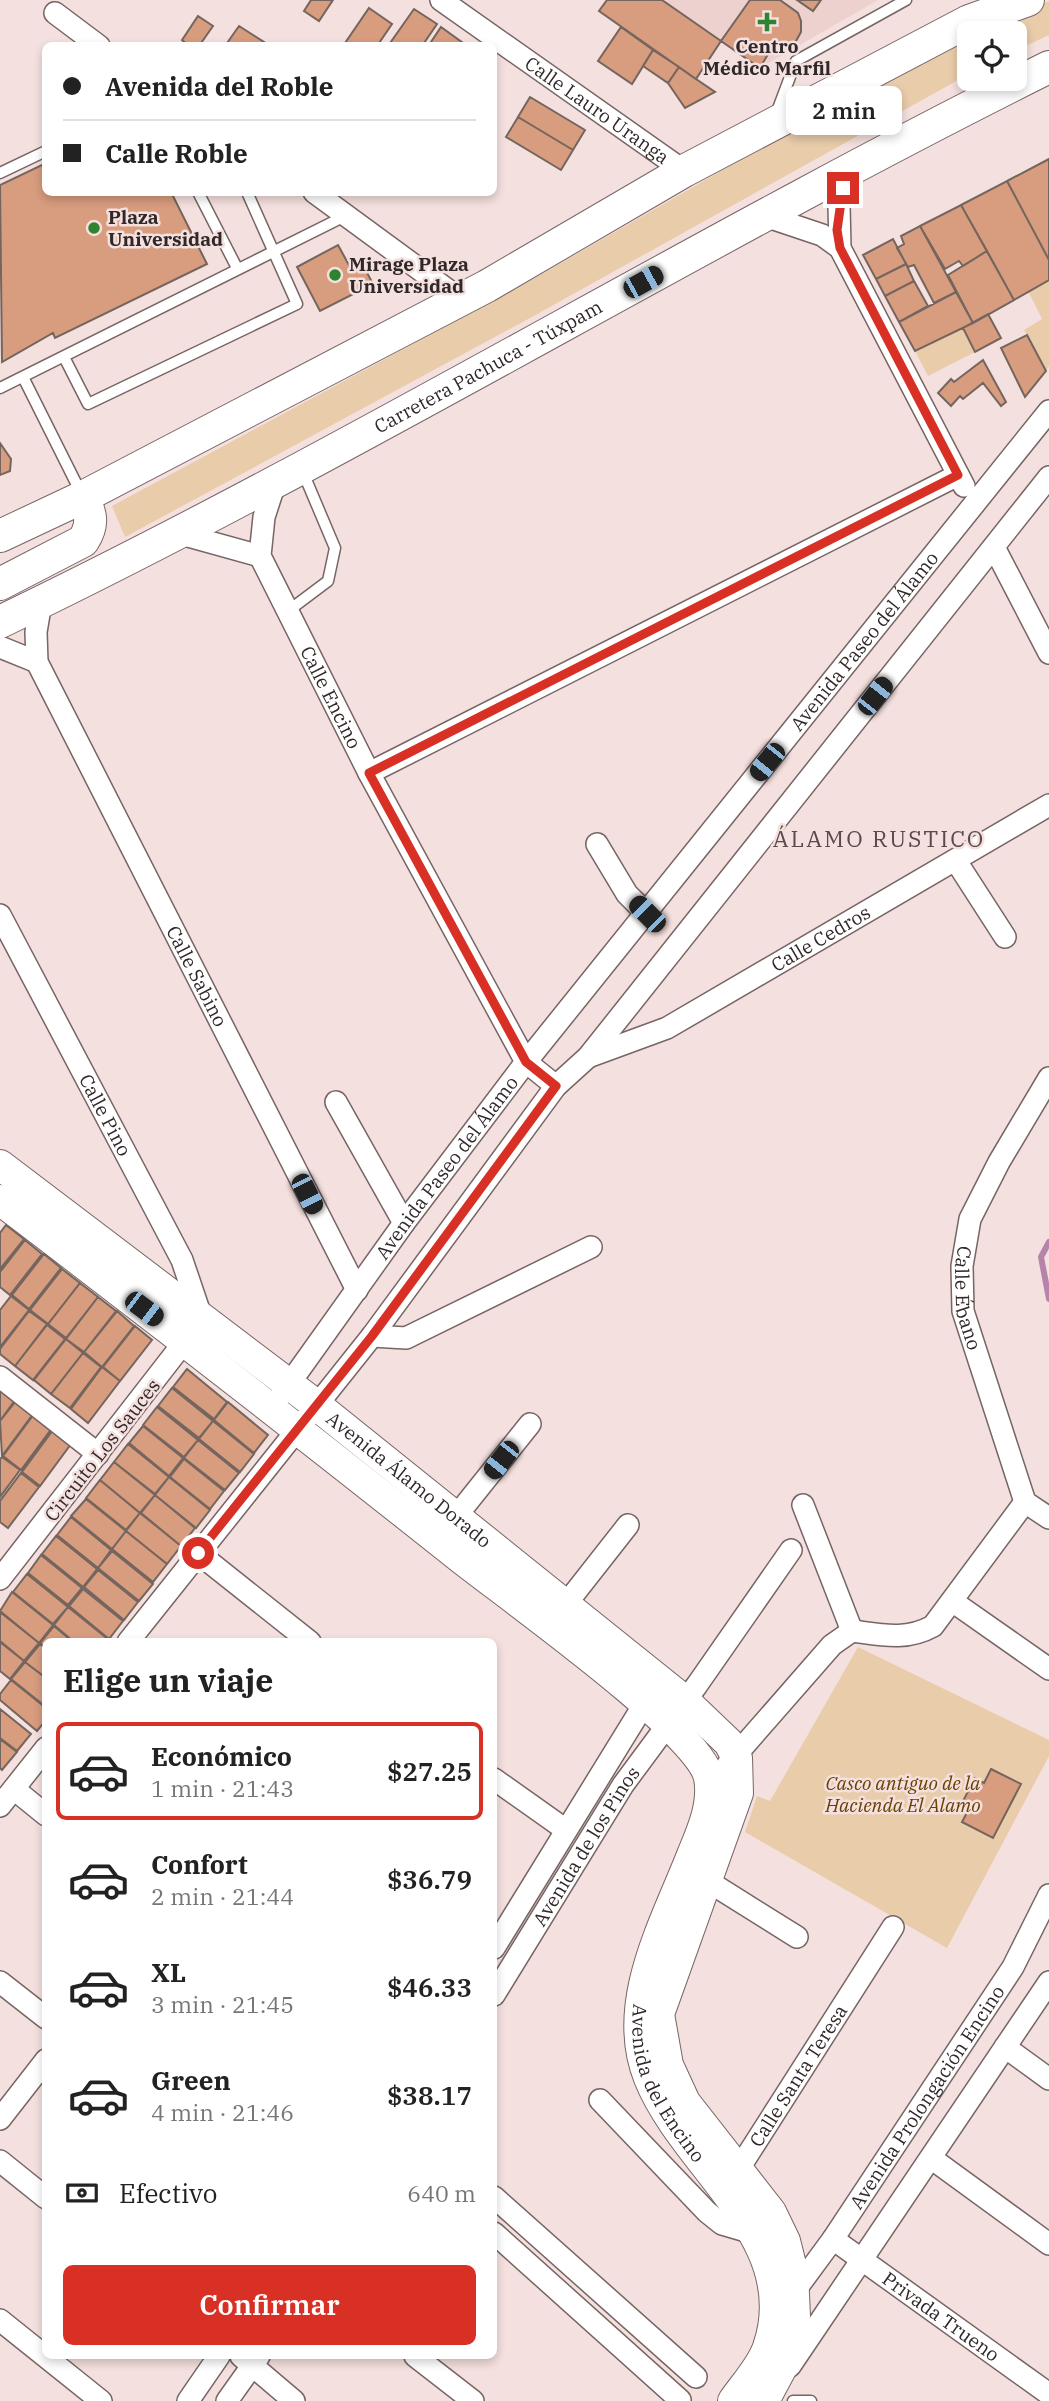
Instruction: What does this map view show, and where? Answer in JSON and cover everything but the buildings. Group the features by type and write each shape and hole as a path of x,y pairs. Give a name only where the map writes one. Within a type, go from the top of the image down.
{"main road":[{"path":"0,536 83,497 460,299 684,171 969,20 1028,0"},
{"name":"Carretera Pachuca - Túxpam","path":"0,622 288,476 847,171 1049,67"},
{"path":"0,584 83,541 91,529 91,514 83,497"}],"street":[{"name":"Calle Lauro Uranga","path":"442,0 494,42"},
{"path":"969,20 995,0"},
{"path":"55,13 94,42"},
{"name":"Calle Lauro Uranga","path":"497,44 684,171"},
{"path":"847,171 839,205 840,248 973,503"},
{"path":"320,196 460,299"},
{"path":"765,216 822,235 840,248"},
{"name":"Avenida Paseo del Álamo","path":"280,1396 404,1223 526,1062 1049,411"},
{"path":"369,773 958,475"},
{"path":"177,534 260,556 264,517 288,476"},
{"name":"Avenida Paseo del Álamo","path":"131,1638 372,1336 556,1086 588,1057 1049,478"},
{"path":"993,547 1049,653"},
{"name":"Calle Encino","path":"260,556 369,773 526,1062 556,1086"},
{"name":"Calle Sabino","path":"41,602 36,632 37,662 357,1290"},
{"path":"0,647 37,662"},
{"name":"Calle Cedros","path":"588,1057 667,1028 1049,805"},
{"path":"597,844 627,894 647,914"},
{"path":"956,861 1004,937"},
{"name":"Calle Pino","path":"0,915 182,1260 194,1330"},
{"name":"Calle Ébano","path":"1025,1502 963,1311 962,1266 970,1219 999,1162 1049,1078"},
{"path":"336,1102 404,1223"},
{"name":"Avenida Álamo Dorado","path":"0,1166 194,1330 307,1416 454,1519 566,1604 652,1691"},
{"name":"Avenida Álamo Dorado","path":"0,1200 194,1330"},
{"path":"372,1336 405,1339 591,1247"},
{"name":"Circuito Los Sauces","path":"0,1579 8,1553 98,1454 194,1330"},
{"path":"0,1377 98,1454"},
{"name":"Avenida Álamo Dorado","path":"307,1416 677,1713 717,1729 737,1758"},
{"path":"454,1519 530,1424"},
{"path":"710,1779 737,1758 832,1645 852,1631 900,1637 917,1635 933,1626 1025,1502 1049,1518"},
{"path":"803,1505 852,1631"},
{"path":"566,1604 628,1525"},
{"name":"Avenida de los Pinos","path":"497,1990 623,1785 791,1550"},
{"path":"198,1553 305,1638"},
{"path":"952,1601 1049,1669"},
{"name":"Avenida de los Pinos","path":"497,1943 652,1691"},
{"name":"Avenida Álamo Dorado","path":"677,1713 704,1762 710,1779"},
{"path":"0,1806 42,1753"},
{"name":"Avenida del Encino","path":"737,1758 738,1793 706,1880 649,2008 667,2065 685,2102 771,2212 785,2241 794,2292 795,2316 787,2358 766,2401"},
{"name":"Avenida del Encino","path":"710,1779 706,1821 659,1938 641,2050 648,2076 661,2104 756,2234 771,2271 775,2311 768,2349 733,2401"},
{"path":"497,1781 566,1830"},
{"path":"14,1789 42,1812"},
{"path":"706,1880 797,1937"},
{"name":"Avenida Prolongación Encino","path":"794,2292 833,2239 1013,1967 1049,1895"},
{"path":"525,1896 542,1916"},
{"name":"Calle Santa Teresa","path":"738,2170 860,1983 893,1927"},
{"path":"0,1982 42,2015"},
{"path":"766,2401 1049,1982"},
{"path":"1005,2047 1049,2079"},
{"path":"0,2119 42,2065"},
{"path":"600,2100 707,2212 722,2224 756,2234"},
{"path":"931,2158 1049,2244"},
{"path":"0,2161 38,2192"},
{"path":"497,2200 695,2378"},
{"path":"497,2236 680,2400"},
{"name":"Privada Trueno","path":"833,2239 1049,2394"},
{"path":"0,2320 42,2354"},
{"path":"49,2359 101,2401"},
{"path":"188,2401 217,2359"},
{"path":"227,2401 250,2359"},
{"path":"252,2359 294,2401"},
{"path":"419,2359 473,2401"}],"lane":[{"path":"773,124 796,61 906,0"},
{"path":"0,173 42,153"},
{"path":"200,196 237,268"},
{"path":"64,357 88,404 297,304 249,196"},
{"path":"0,388 347,215"},
{"path":"23,377 83,497"},
{"path":"288,476 335,548 328,581 288,611"},
{"path":"793,2401 811,2401"}],"shaded area":[{"name":"Centro Médico Marfil","path":"878,0 760,68 665,2"}],"green space":[{"path":"1049,1 1049,35 1027,45 1027,21 1004,21"},
{"path":"957,43 957,81 530,318 125,537 112,506 521,286 881,79"},
{"path":"1049,280 1049,366 1046,371 1024,330 1042,319 1028,291"},
{"path":"963,328 975,352 928,376 915,351"},
{"name":"Casco antiguo de la Hacienda El Alamo","path":"858,1647 1049,1740 1049,1756 947,1948 745,1832 757,1796 770,1801"}],"waterway":[{"path":"1049,1242 1041,1257 1049,1299"}],"place":[{"name":"Centro Médico Marfil","path":"767,22"},
{"name":"Plaza Universidad","path":"94,228"},
{"name":"Mirage Plaza Universidad","path":"335,275"}],"district":[{"name":"ÁLAMO RUSTICO","path":"879,839"}],"route":[{"path":"198,1553 372,1336 556,1086 526,1062 369,773 958,475 840,248 837,230 843,188"}]}
